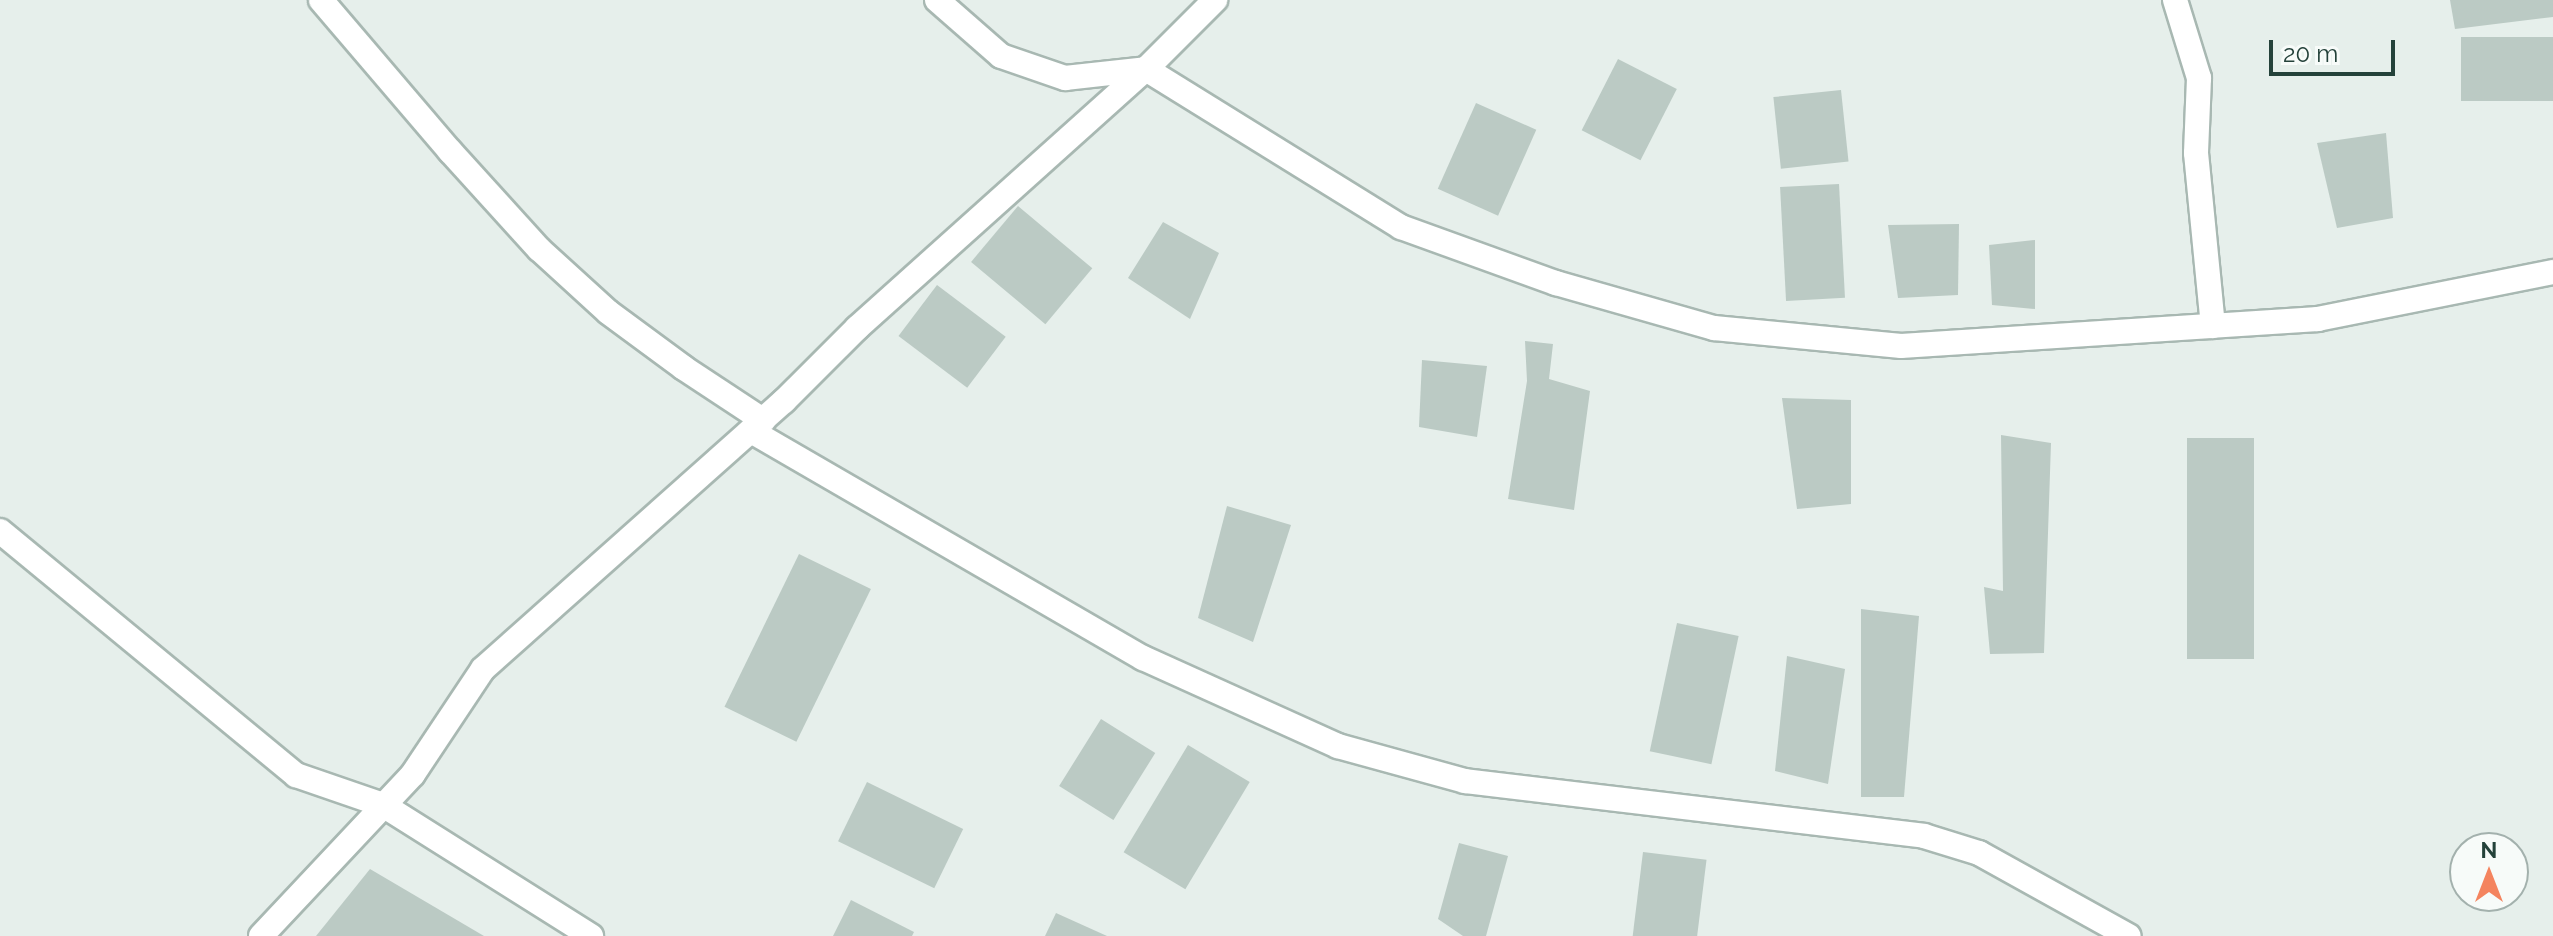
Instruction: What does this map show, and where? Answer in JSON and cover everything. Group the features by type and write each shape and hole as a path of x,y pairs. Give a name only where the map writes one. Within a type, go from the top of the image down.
{"street":[{"path":"321,0 450,151 539,249 608,312 757,425 1143,658 1338,746 1465,781 1924,836 1979,853 2129,936"},
{"path":"937,0 1001,56 1065,78 1146,69 1401,227 1556,283 1714,328 1901,346 2318,319 2553,272"},
{"path":"261,936 413,774 483,669 757,425 857,328 1146,69 1215,0"},
{"path":"2175,0 2199,78 2196,153 2213,326"},
{"path":"0,531 296,775 383,805 591,936"}],"building":[{"path":"2450,0 2553,0 2553,17 2455,29"},
{"path":"2461,37 2553,37 2553,101 2461,101"},
{"path":"1618,59 1677,89 1640,160 1582,130"},
{"path":"1841,90 1849,162 1781,169 1773,97"},
{"path":"1476,103 1536,130 1498,216 1438,189"},
{"path":"2386,133 2393,218 2337,228 2317,143"},
{"path":"1839,184 1845,298 1786,301 1780,187"},
{"path":"1018,206 1092,268 1045,324 971,262"},
{"path":"1163,222 1219,253 1190,319 1128,278"},
{"path":"1959,224 1958,295 1898,298 1888,225"},
{"path":"2035,240 2035,309 1992,305 1989,245"},
{"path":"937,285 1006,337 967,388 898,336"},
{"path":"1525,341 1553,344 1549,379 1590,391 1574,510 1508,499 1527,381"},
{"path":"1422,360 1487,366 1477,437 1419,427"},
{"path":"1782,398 1851,400 1851,504 1797,509"},
{"path":"2001,435 2051,443 2044,653 1990,654 1984,587 2003,591"},
{"path":"2187,438 2254,438 2254,659 2187,659"},
{"path":"1227,506 1291,525 1253,642 1198,618"},
{"path":"799,554 871,589 796,742 724,707"},
{"path":"1861,609 1919,616 1904,797 1861,797"},
{"path":"1677,623 1739,636 1711,764 1650,751"},
{"path":"1787,656 1845,669 1828,784 1775,771"},
{"path":"1101,719 1155,753 1113,820 1059,786"},
{"path":"1188,745 1250,782 1185,889 1124,852"},
{"path":"867,782 963,829 934,888 838,841"},
{"path":"1459,843 1508,856 1486,936 1463,936 1438,919"},
{"path":"1643,852 1707,860 1697,936 1633,936"},
{"path":"370,869 484,936 316,936"},
{"path":"851,900 914,932 912,936 833,936"},
{"path":"1056,913 1107,936 1045,936"}]}
